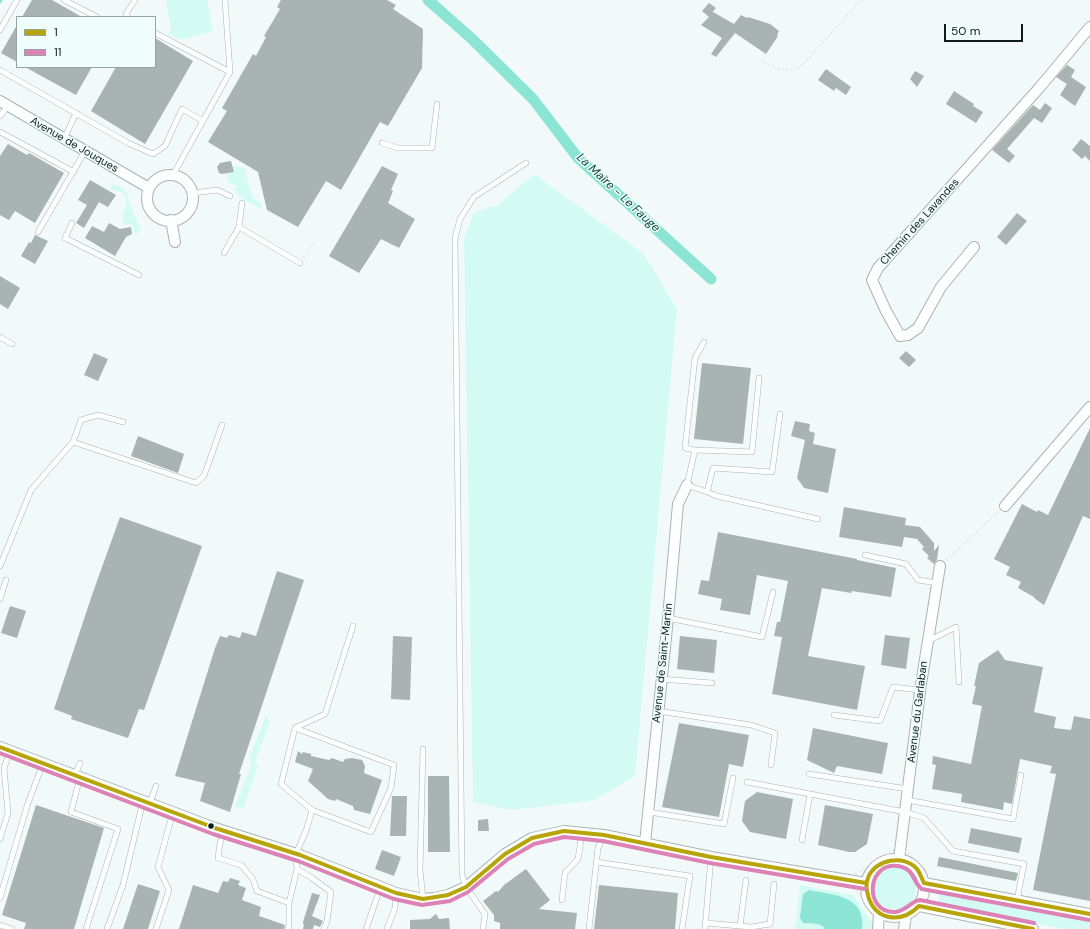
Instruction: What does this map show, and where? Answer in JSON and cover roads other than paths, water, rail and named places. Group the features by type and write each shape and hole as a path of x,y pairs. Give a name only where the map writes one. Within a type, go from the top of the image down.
{"street":[{"name":"Chemin des Lavandes","path":"974,246 942,287 918,328 908,335 900,336 886,311 872,280 878,268 1040,87 1090,27"},
{"name":"Avenue de Jouques","path":"4,103 149,188"},
{"path":"173,175 185,180 190,186 193,193 192,203 189,211 179,219 167,221 159,219 150,210 147,199 149,188 153,182 163,176 173,175"},
{"path":"171,220 175,242"},
{"path":"1005,506 1090,407"},
{"name":"Avenue de Saint-Martin","path":"645,843 678,504 687,485"},
{"name":"Avenue du Garlaban","path":"900,855 920,690 940,566"},
{"path":"5,749 224,831 296,854 396,893 423,899 448,895 466,887 505,854 532,838 564,831 604,835 711,856 866,883"},
{"path":"1033,929 922,907 913,912 905,923 892,918 879,921 868,900 866,883 872,870 878,865 900,855 918,870 927,884 1090,914"},
{"path":"922,907 927,884"}],"lane":[{"path":"0,30 17,0"},
{"path":"64,0 95,16"},
{"path":"127,16 126,14 135,0"},
{"path":"173,175 230,72 225,0"},
{"path":"156,34 230,72"},
{"path":"0,70 128,143 153,154 165,146 182,109 203,121"},
{"path":"0,116 4,103"},
{"path":"382,143 398,148 432,148 437,104"},
{"path":"64,139 76,114"},
{"path":"0,132 74,172"},
{"path":"38,232 86,151"},
{"path":"483,929 485,914 466,887 462,875 455,238 460,219 474,197 526,163"},
{"path":"193,193 217,190 230,196"},
{"path":"224,253 239,227 242,203"},
{"path":"72,222 65,238 139,275"},
{"path":"239,227 300,263"},
{"path":"0,337 12,344"},
{"path":"704,342 695,358 685,448 695,450 752,452 759,378"},
{"path":"707,492 713,468 772,472 780,414"},
{"path":"0,566 31,490 73,442 81,420 98,415 124,422"},
{"path":"73,442 196,483 204,476 222,425"},
{"path":"695,450 687,485 717,496 818,519"},
{"path":"865,555 906,564 918,580 937,583"},
{"path":"0,600 6,580"},
{"path":"668,618 762,637 773,592"},
{"path":"295,728 325,714 353,626"},
{"path":"928,641 956,627 959,682"},
{"path":"661,679 712,683"},
{"path":"834,715 880,721 893,687 920,690"},
{"path":"658,711 751,725 775,734 771,765"},
{"path":"295,728 394,765 391,788 371,832 312,810 281,784 295,728"},
{"path":"0,839 8,813 4,768 5,749"},
{"path":"423,749 420,870 423,899"},
{"path":"0,898 27,806 43,763"},
{"path":"80,763 71,812 118,829 86,929"},
{"path":"809,774 908,794 1013,819 1021,775"},
{"path":"649,812 724,824 733,778"},
{"path":"747,782 906,812 924,818 953,851 1024,864 1017,900"},
{"path":"107,929 123,885 147,802 156,786"},
{"path":"802,840 810,794"},
{"path":"288,929 289,904 297,869 296,854 307,828 312,810"},
{"path":"156,929 169,890 158,867 173,812"},
{"path":"224,831 220,843 218,858 240,865 253,879 257,891 289,904"},
{"path":"562,900 565,873 578,859 582,833"},
{"path":"589,929 598,848 604,835"},
{"path":"711,856 705,926 740,926 751,928 770,924 774,884"},
{"path":"596,862 690,876 682,929"},
{"path":"297,869 331,892 327,921 324,929"},
{"path":"740,926 746,880"},
{"path":"366,929 381,886"},
{"path":"387,929 395,908 396,893"},
{"path":"0,925 12,929"}],"waterway":[{"name":"La Maïre - Le Fauge","path":"428,0 471,38 533,99 578,158 711,279"}]}
